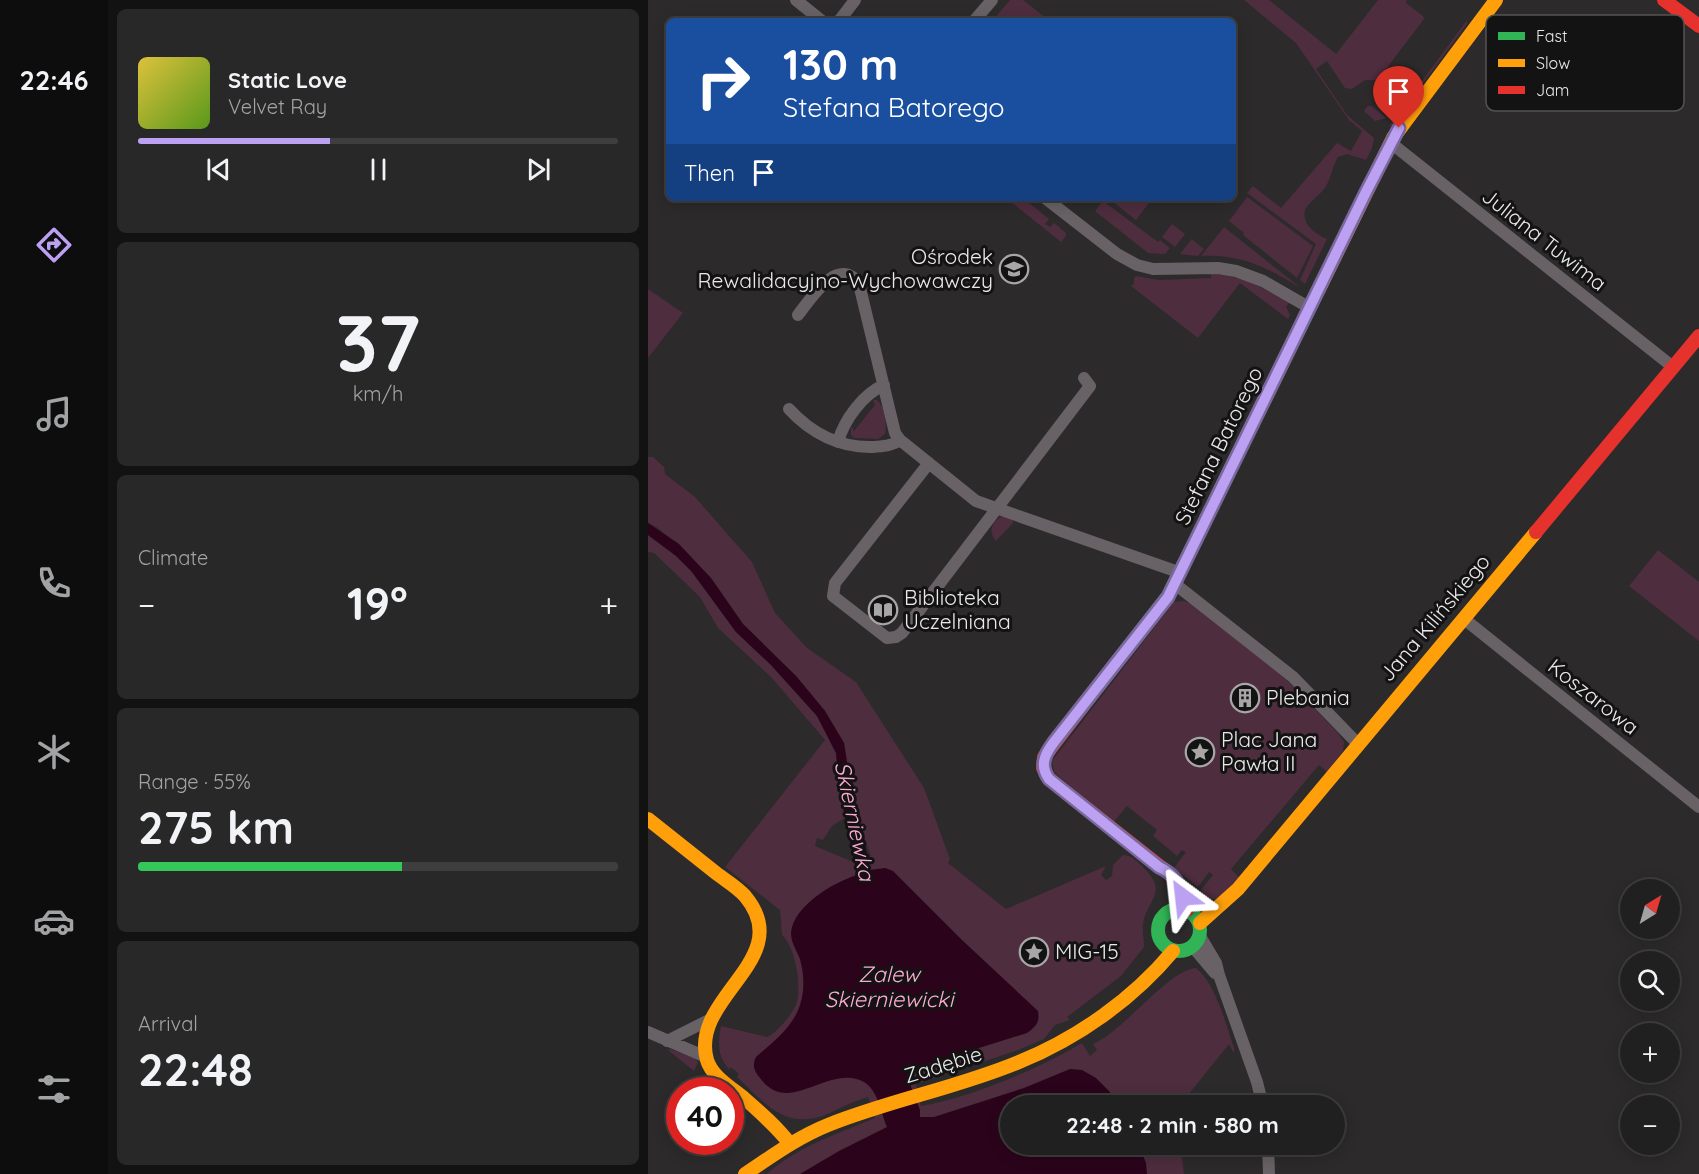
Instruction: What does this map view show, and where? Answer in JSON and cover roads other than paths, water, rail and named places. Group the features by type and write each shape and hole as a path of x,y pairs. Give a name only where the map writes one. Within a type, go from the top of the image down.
{"street":[{"path":"796,0 818,18"},
{"path":"841,18 855,0"},
{"path":"977,18 992,0"},
{"name":"Stefana Batorego","path":"1187,910 1178,881 1049,779 1043,762 1047,751 1157,612 1178,578 1391,143 1404,121 1496,0"},
{"path":"1664,0 1699,26"},
{"name":"Juliana Tuwima","path":"1391,143 1673,367"},
{"path":"1049,201 1117,254 1137,265 1153,269 1218,268 1236,271 1263,281 1310,308"},
{"path":"798,315 826,279 843,275 854,278 859,284 896,435 900,440 974,499 1178,578 1293,677 1358,744"},
{"name":"Jana Kilińskiego","path":"1197,935 1238,889 1699,336"},
{"path":"929,463 832,589 833,596 882,635 891,638 902,633 1090,386 1084,378"},
{"path":"838,442 845,425 866,397 884,384"},
{"path":"789,409 820,435 838,442 856,446 885,446 900,440"},
{"name":"Koszarowa","path":"1463,618 1699,807"},
{"path":"648,819 744,895 757,915 760,925 757,949 711,1019 704,1041 706,1057 713,1071 769,1121 790,1144"},
{"path":"1159,867 1168,890 1171,910"},
{"path":"1197,935 1184,951 1168,947 1158,934 1157,927 1163,916 1171,910 1180,908 1192,913 1197,935 1216,963 1260,1095"},
{"name":"Zadębie","path":"745,1174 816,1130 872,1108 1020,1062 1065,1040 1120,1004 1144,980 1146,969 1168,947"},
{"path":"667,1041 711,1019"},
{"path":"648,1032 706,1057"},
{"path":"1268,1155 1269,1174"}],"water":[{"name":"Zalew Skierniewicki","path":"648,523 679,544 711,578 743,624 796,676 825,711 844,743 855,813 864,838 870,870 885,868 893,871 1038,1011 1037,1024 1027,1033 912,1069 908,1074 908,1079 920,1110 920,1117 934,1117 1000,1096 1000,1155 1143,1155 1147,1174 800,1174 887,1127 873,1090 864,1082 850,1078 837,1079 796,1092 783,1093 771,1089 754,1068 756,1057 776,1040 793,1020 802,999 803,976 800,959 791,937 793,923 816,896 837,883 857,875 840,793 836,753 817,716 771,665 736,632 692,572 676,556 648,535"},
{"name":"Zalew Skierniewicki","path":"1070,1069 1082,1070 1096,1078 1112,1095 1002,1095"}],"place":[{"name":"Ośrodek Rewalidacyjno-Wychowawczy","path":"1014,269"},
{"name":"Biblioteka Uczelniana","path":"883,610"},
{"name":"Plebania","path":"1245,698"},
{"name":"Plac Jana Pawła II","path":"1200,752"},
{"name":"MIG-15","path":"1034,952"}],"water label":[{"name":"Skierniewka","path":"855,821"}]}
